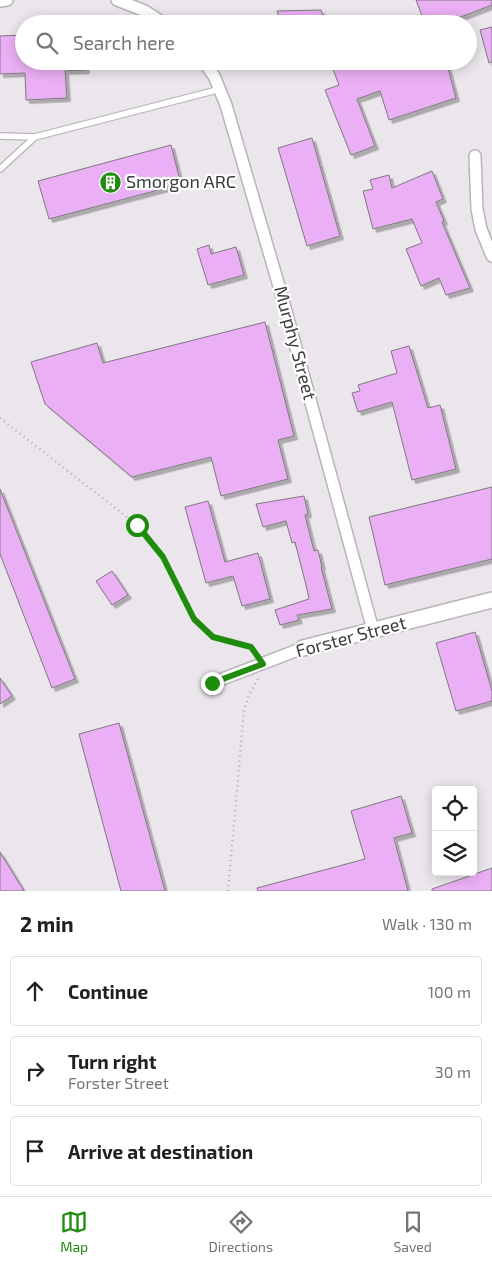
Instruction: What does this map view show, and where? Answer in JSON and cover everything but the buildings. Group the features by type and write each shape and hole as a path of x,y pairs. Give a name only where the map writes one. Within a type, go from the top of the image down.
{"street":[{"path":"0,2 7,0"},
{"path":"124,1 150,15"},
{"name":"Murphy Street","path":"210,70 226,105 282,293 373,630"},
{"path":"475,156 477,209 481,229 492,256"},
{"name":"Forster Street","path":"212,683 303,648 492,600"}],"lane":[{"path":"0,136 35,137 220,89"},
{"path":"0,169 35,137"}],"path":[{"path":"0,418 137,525 163,557 194,619 213,637 251,647 263,664 244,710 228,891"}],"place":[{"name":"Smorgon ARC","path":"110,182"}],"route":[{"path":"137,525 163,557 194,619 213,637 251,647 263,664 212,683"}]}
